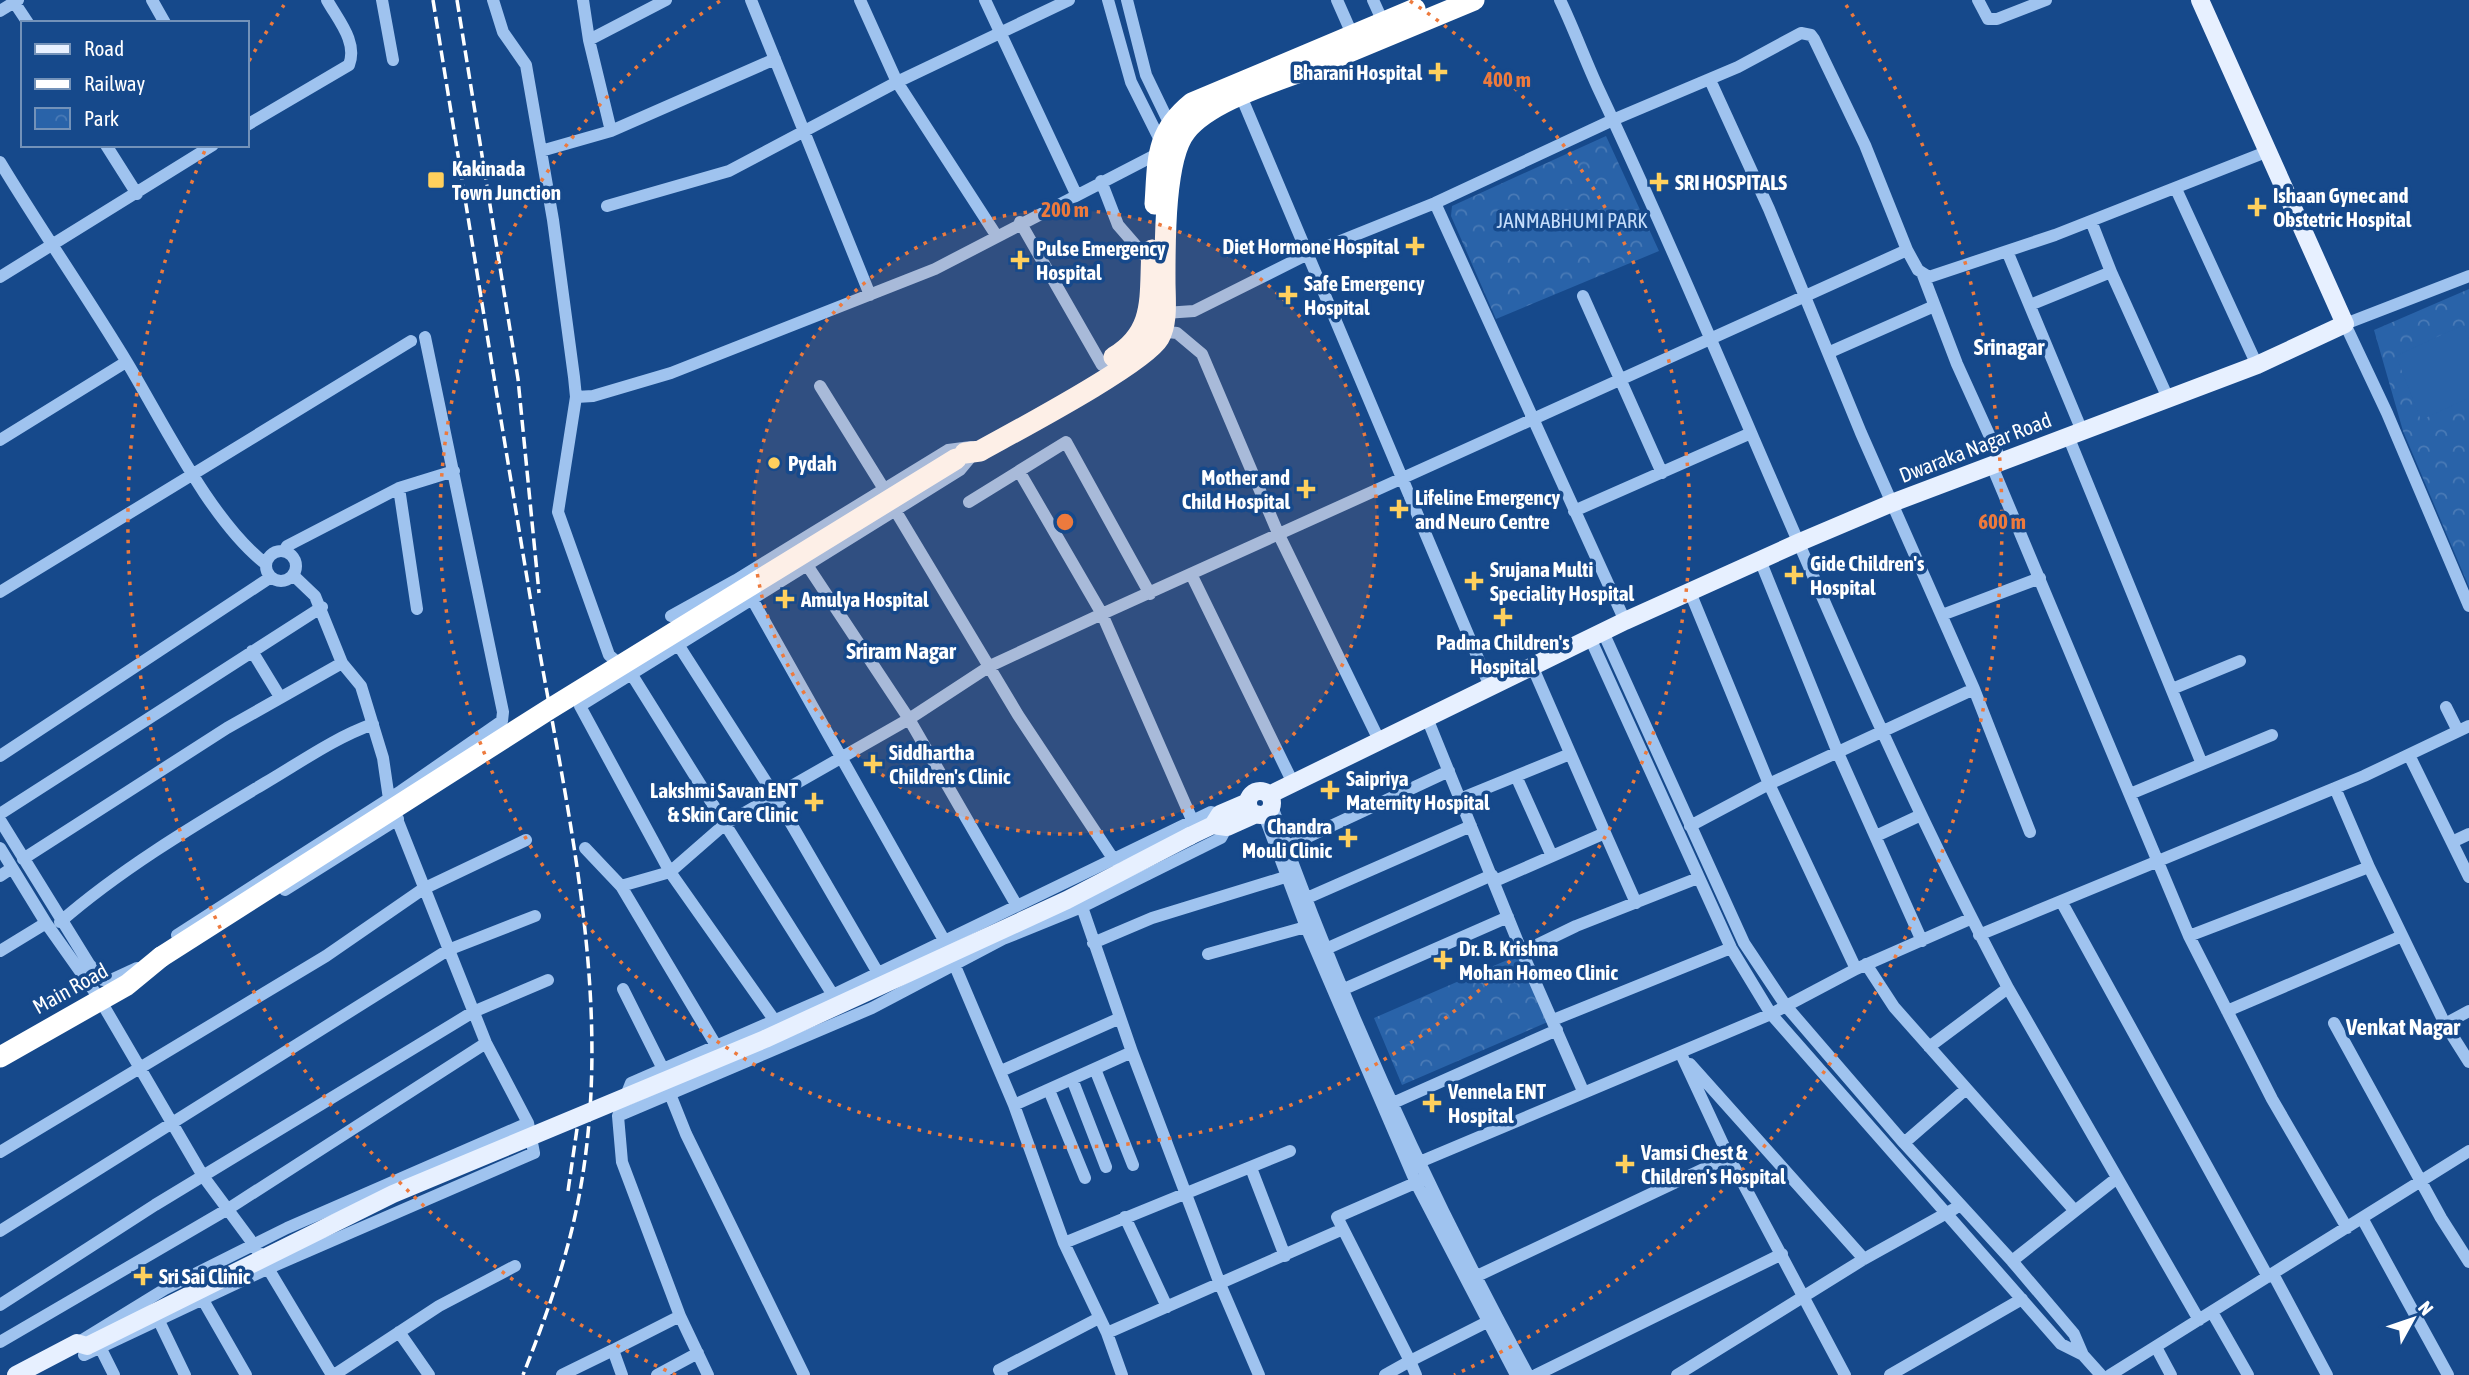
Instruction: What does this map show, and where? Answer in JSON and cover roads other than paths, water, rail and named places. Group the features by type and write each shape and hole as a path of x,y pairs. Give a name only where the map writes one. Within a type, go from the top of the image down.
{"highway":[{"path":"1157,325 1151,263 1167,140 1192,103 1436,0"},
{"path":"1167,140 1203,115 1241,96 1474,0"},
{"path":"967,453 1014,432 1154,345 1167,207 1167,140"},
{"path":"967,453 1122,352 1157,325"},
{"name":"Main Road","path":"0,1057 99,998 548,710 967,453"}],"main road":[{"path":"2200,0 2345,324"},
{"name":"Dwaraka Nagar Road","path":"88,1347 393,1194 754,1044 1067,900 1191,829 1262,807 1293,783 1491,689 1625,621 1892,503 2167,396 2257,365 2345,324"},
{"path":"36,1374 88,1347"},
{"path":"16,1375 88,1347"}],"street":[{"path":"152,0 164,21"},
{"path":"248,124 349,65 353,55 351,42 327,0"},
{"path":"382,0 393,60"},
{"path":"493,0 503,33 526,65 576,397 558,512 610,655 632,675 833,995"},
{"path":"583,0 589,40 611,131"},
{"path":"589,40 666,0"},
{"path":"751,0 870,295"},
{"path":"860,0 897,82 996,235"},
{"path":"985,0 1076,194"},
{"path":"607,206 729,171 897,82 1001,35 1069,0"},
{"path":"1108,0 1131,82 1167,140"},
{"path":"1127,0 1146,75 1167,140"},
{"path":"1337,0 1352,34"},
{"path":"1373,0 1383,22"},
{"path":"1560,0 1615,119 1881,732 1970,919 2199,1320"},
{"path":"1978,0 1988,19 1997,19 2046,0"},
{"path":"0,11 16,1 27,21"},
{"path":"1157,325 1194,311 1308,254 1435,203 1615,119 1710,80 1789,38 1801,33 1811,35 1866,145 1907,250 1923,275 1932,307 2040,578 2189,936 2273,1099 2347,1228"},
{"path":"541,151 611,131 775,59"},
{"path":"1710,80 1807,296 1892,503 1974,689 2029,832"},
{"path":"1241,96 1491,689"},
{"path":"576,397 593,396 671,373 935,269 1101,181 1167,140"},
{"path":"107,147 137,194"},
{"path":"0,277 211,147"},
{"path":"1923,275 1928,277 2091,221 2266,152"},
{"path":"0,162 126,362 192,473 246,549 266,564 271,577 280,581 293,575"},
{"path":"1101,181 1118,225 1151,263"},
{"path":"2176,189 2257,365"},
{"path":"1435,203 1625,621"},
{"path":"2091,221 2167,396"},
{"path":"1020,222 1102,365"},
{"path":"621,886 670,872 725,824 909,719 990,666 1192,576 1278,533 1404,479 1619,378 1907,250"},
{"path":"2007,251 2030,305 2075,434 2202,764"},
{"path":"2030,305 2111,272"},
{"path":"2469,276 2345,324 2387,413 2469,606"},
{"path":"1583,296 1662,473"},
{"path":"1830,352 1932,307"},
{"path":"1157,325 1177,333 1202,354 1278,533 1379,740"},
{"path":"148,965 156,950 217,907 389,799 502,721 503,712 425,337"},
{"path":"0,592 411,341"},
{"path":"0,440 126,362"},
{"path":"820,386 884,489"},
{"path":"1574,511 1751,433"},
{"path":"969,502 1066,442 1150,594"},
{"path":"671,616 948,450 967,453 960,470 580,706 670,872 775,1021"},
{"path":"284,551 287,546 399,488 454,471"},
{"path":"708,1375 680,1317 622,1161 618,1121 631,1083 833,995 1114,860 1191,829 1102,614 1019,471"},
{"path":"399,488 417,610"},
{"path":"895,510 1059,780 1114,860"},
{"path":"266,564 274,552 284,551 295,561 293,575"},
{"path":"1760,560 1838,753 1922,941"},
{"path":"807,565 909,719 1017,906"},
{"path":"88,1347 159,1321 269,1268 534,1153 528,1123 486,1043 389,799 383,758 360,686 342,663 322,607 315,596 293,575"},
{"path":"1192,576 1293,783"},
{"path":"0,755 271,577"},
{"path":"1942,615 2040,578"},
{"path":"1690,592 1769,784 1861,967 1965,1090 2075,1211"},
{"path":"752,599 944,940 1001,1071 1064,1243 1107,1333 1122,1375"},
{"path":"0,814 322,607"},
{"path":"1597,635 1744,943 1786,1006 1904,1143 2012,1261 2074,1334 2083,1355 2101,1375"},
{"path":"1597,635 1698,878 1731,948 1771,1014 2061,1343 2083,1355"},
{"path":"679,646 775,796 878,973"},
{"path":"252,652 280,697"},
{"path":"2172,689 2240,661"},
{"path":"23,859 280,697 342,663"},
{"path":"1532,668 1636,903"},
{"path":"1690,826 1769,784 1974,689"},
{"path":"1979,935 2335,788 2464,728 2446,707"},
{"path":"1427,718 1462,798 1461,805 1522,952 1583,1091"},
{"path":"60,922 110,881 232,803 347,734 373,724"},
{"path":"2130,794 2272,735"},
{"path":"1462,798 1570,754"},
{"path":"2409,755 2469,877"},
{"path":"1286,847 1449,771"},
{"path":"1516,776 1551,854"},
{"path":"2335,788 2369,867 2445,1024 2469,1062"},
{"path":"1262,807 1286,847 1292,874 1307,898 1311,925 1328,948 1343,989 1394,1103 1477,1276 1492,1320 1517,1375"},
{"path":"1262,807 1292,874 1416,1182 1492,1320 1528,1375"},
{"path":"1876,835 1922,816"},
{"path":"0,820 60,922 103,979 111,980 148,965 165,965 398,819"},
{"path":"618,1121 670,1094 872,1008 1003,939 1082,907 1221,838 1220,822"},
{"path":"1307,898 1471,826"},
{"path":"1328,948 1605,833"},
{"path":"2452,842 2469,834"},
{"path":"0,1152 326,956 423,889 527,840"},
{"path":"0,848 46,923 99,998 203,1176 254,1245 333,1375 399,1332 515,1266"},
{"path":"586,848 621,886 717,1047"},
{"path":"2189,936 2369,867"},
{"path":"0,876 12,868"},
{"path":"1093,943 1152,918 1292,874"},
{"path":"1522,952 1698,878"},
{"path":"2061,901 2327,1375"},
{"path":"1082,907 1118,1019 1220,1284 1259,1375"},
{"path":"0,1231 448,950 535,916"},
{"path":"1343,989 1508,917"},
{"path":"1422,1161 1583,1091 1681,1054 1771,1014 1861,967 1970,919"},
{"path":"0,951 46,923"},
{"path":"1208,954 1311,925"},
{"path":"2227,1011 2403,936"},
{"path":"1394,1103 1555,1025 1731,948"},
{"path":"0,1305 203,1176 473,1012 548,980"},
{"path":"1929,1047 2008,988"},
{"path":"623,989 663,1069"},
{"path":"2445,1024 2469,1012"},
{"path":"1001,1071 1118,1019"},
{"path":"2334,1023 2421,1182 2469,1262"},
{"path":"0,1342 228,1209 486,1043"},
{"path":"1014,1105 1132,1052"},
{"path":"1681,1054 1729,1157 1845,1375"},
{"path":"1681,1054 1864,1259"},
{"path":"1095,1069 1133,1165"},
{"path":"1072,1079 1106,1167"},
{"path":"1049,1090 1085,1178"},
{"path":"1904,1143 1965,1090"},
{"path":"670,1094 686,1134 804,1375"},
{"path":"88,1347 165,1289 287,1228 528,1123"},
{"path":"1064,1243 1290,1151"},
{"path":"2110,1375 2469,1151"},
{"path":"1477,1276 1729,1157"},
{"path":"1251,1168 1285,1256"},
{"path":"1416,1375 1337,1217 1428,1177"},
{"path":"2012,1261 2118,1178"},
{"path":"1677,1375 1864,1259 1960,1204"},
{"path":"1125,1217 1167,1307"},
{"path":"2362,1218 2448,1375"},
{"path":"1107,1333 1343,1229"},
{"path":"1536,1375 1782,1254"},
{"path":"1890,1375 2022,1299"},
{"path":"203,1300 246,1375"},
{"path":"2212,1312 2248,1375"},
{"path":"562,1375 680,1317"},
{"path":"998,1373 1099,1318"},
{"path":"1385,1375 1492,1320"},
{"path":"159,1321 185,1375"},
{"path":"399,1332 429,1375"},
{"path":"88,1347 114,1375"},
{"path":"2156,1347 2171,1375"},
{"path":"613,1350 622,1375"},
{"path":"657,1375 698,1353"}],"railway":[{"path":"433,0 530,596 572,832 590,991 592,1070 586,1150 567,1247 523,1375"},
{"path":"457,0 518,379 539,593"},
{"path":"568,1191 579,1115"}],"place":[{"name":"Bharani Hospital","path":"1438,72"},
{"name":"Kakinada Town Junction","path":"436,180"},
{"name":"SRI HOSPITALS","path":"1659,182"},
{"name":"Ishaan Gynec and Obstetric Hospital","path":"2257,207"},
{"name":"Diet Hormone Hospital","path":"1415,246"},
{"name":"Pulse Emergency Hospital","path":"1020,260"},
{"name":"Safe Emergency Hospital","path":"1288,295"},
{"name":"Pydah","path":"774,463"},
{"name":"Mother and Child Hospital","path":"1306,489"},
{"name":"Lifeline Emergency and Neuro Centre","path":"1399,509"},
{"name":"Gide Children's Hospital","path":"1794,575"},
{"name":"Srujana Multi Speciality Hospital","path":"1474,581"},
{"name":"Amulya Hospital","path":"785,599"},
{"name":"Padma Children's Hospital","path":"1503,617"},
{"name":"Siddhartha Children's Clinic","path":"873,764"},
{"name":"Saipriya Maternity Hospital","path":"1330,790"},
{"name":"Lakshmi Savan ENT & Skin Care Clinic","path":"814,802"},
{"name":"Chandra Mouli Clinic","path":"1348,838"},
{"name":"Dr. B. Krishna Mohan Homeo Clinic","path":"1443,960"},
{"name":"Vennela ENT Hospital","path":"1432,1103"},
{"name":"Vamsi Chest & Children's Hospital","path":"1625,1164"},
{"name":"Sri Sai Clinic","path":"143,1276"}],"district":[{"name":"Srinagar","path":"2009,347"},
{"name":"Sriram Nagar","path":"901,651"},
{"name":"Venkat Nagar","path":"2403,1027"}],"park label":[{"name":"JANMABHUMI PARK","path":"1572,220"}]}
